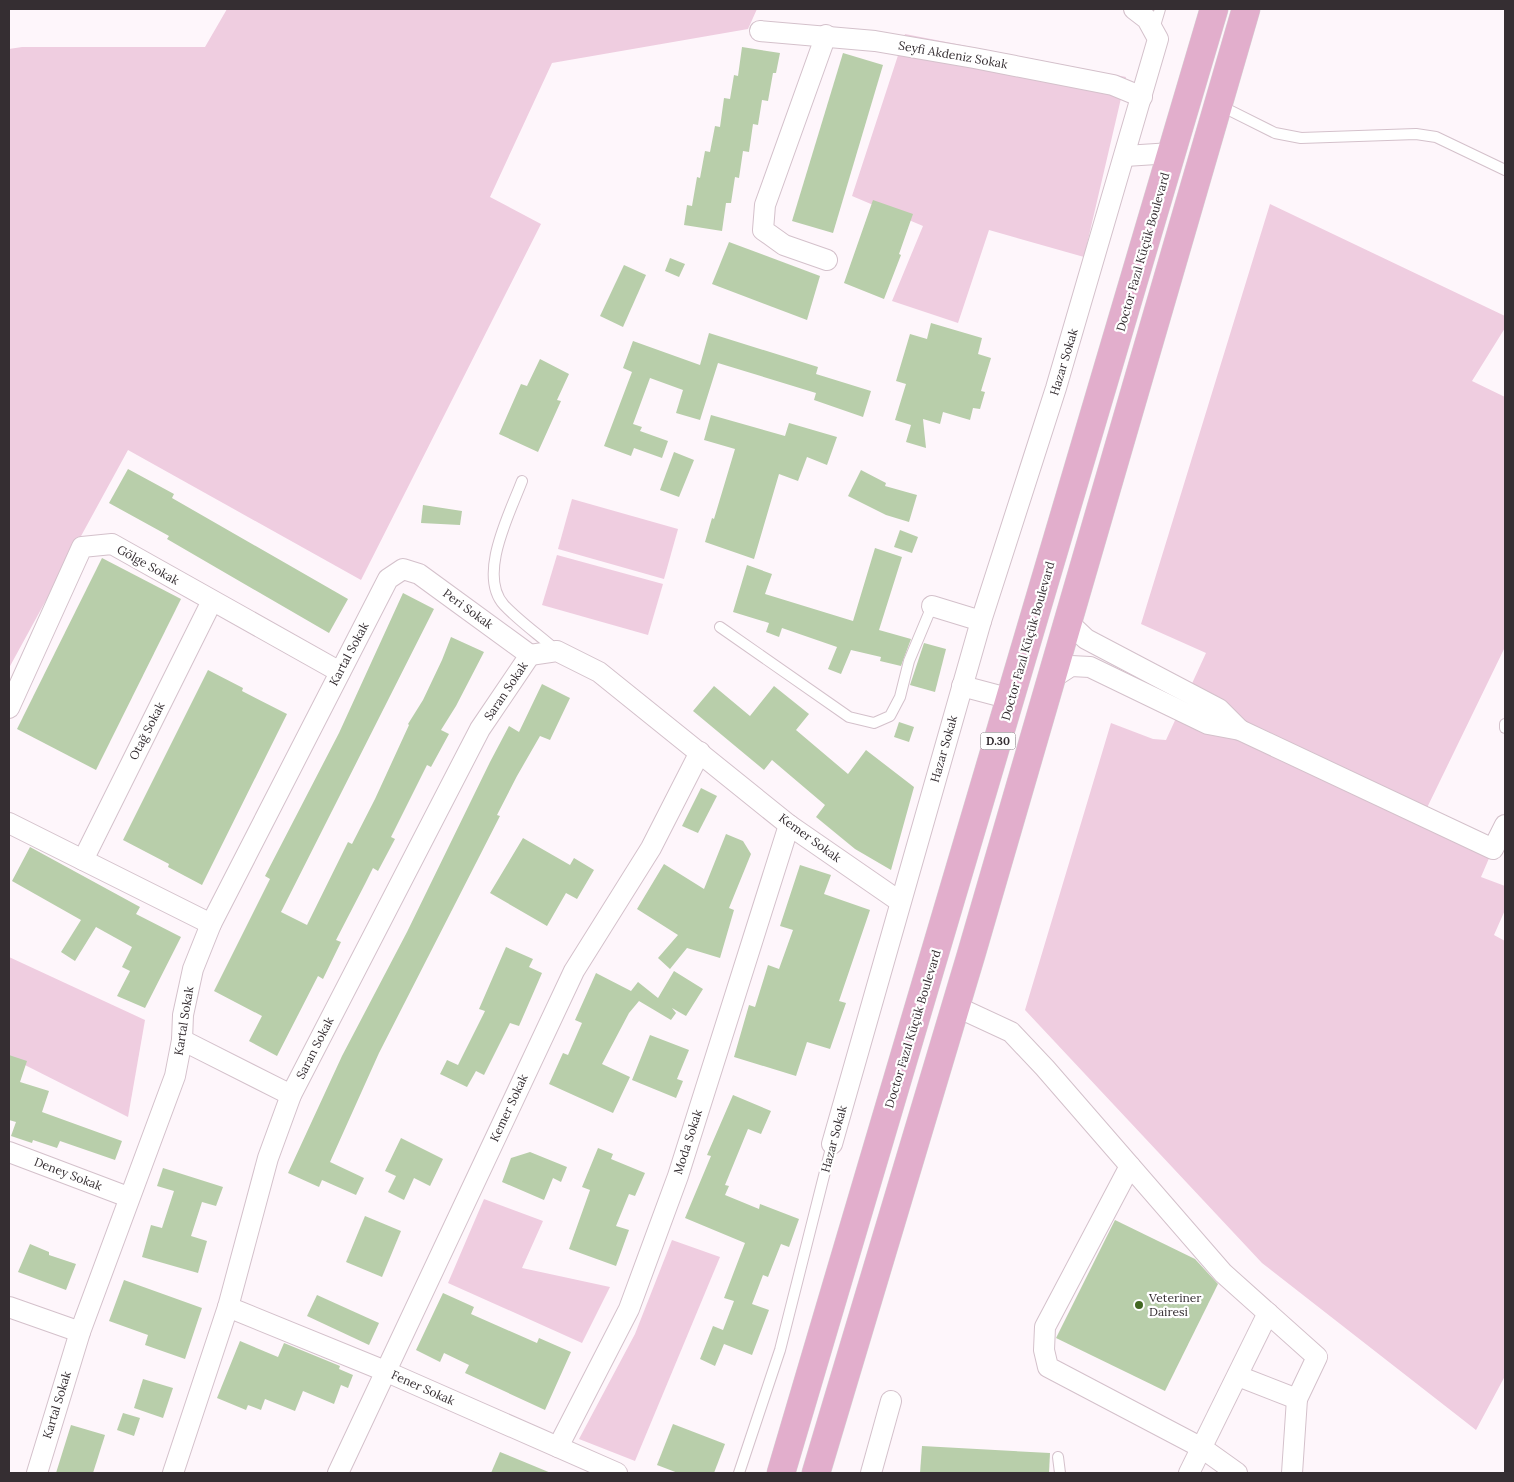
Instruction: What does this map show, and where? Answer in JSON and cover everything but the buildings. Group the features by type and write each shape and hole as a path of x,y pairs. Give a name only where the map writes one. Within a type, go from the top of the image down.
{"highway":[{"name":"Doctor Fazıl Küçük Boulevard","path":"781,1473 1214,9"},
{"name":"D.30","path":"816,1473 1068,622 1246,9"}],"street":[{"path":"1134,9 1147,19 1154,29"},
{"name":"Hazar Sokak","path":"832,1144 899,901 981,620 1056,388 1125,156 1158,39 1154,29"},
{"name":"Seyfi Akdeniz Sokak","path":"760,31 826,35 974,58 1114,84 1142,97"},
{"path":"826,35 765,206 763,230 784,245 827,260"},
{"path":"1125,156 1172,153"},
{"name":"Gölge Sokak","path":"9,708 82,547 112,544 340,672"},
{"name":"Peri Sokak","path":"403,569 419,574 530,655"},
{"name":"Kartal Sokak","path":"37,1473 80,1332 128,1197 175,1076 182,1040 183,1015 193,970 211,924 388,579 403,569"},
{"name":"Otağ Sokak","path":"83,860 212,601"},
{"path":"932,606 981,620"},
{"path":"1068,622 1086,639 1219,709 1240,730"},
{"path":"530,655 557,651"},
{"name":"Kemer Sokak","path":"557,651 599,672 789,825 899,901"},
{"name":"Saran Sokak","path":"173,1473 228,1307 268,1158 291,1095 480,729 530,655"},
{"path":"1051,679 1071,666 1090,667 1208,724 1240,730 1499,853 1505,826"},
{"path":"962,686 1011,698"},
{"name":"Kemer Sokak","path":"338,1473 574,971 651,848 700,752"},
{"path":"9,823 211,924"},
{"name":"Moda Sokak","path":"558,1447 629,1310 678,1176 789,825"},
{"path":"955,1006 1011,1032 1045,1068 1223,1273 1317,1357 1297,1400 1292,1473"},
{"path":"182,1040 291,1095"},
{"name":"Deney Sokak","path":"9,1152 128,1197"},
{"path":"1130,1166 1045,1326 1044,1350 1048,1367 1202,1448 1237,1473"},
{"path":"9,1307 80,1332"},
{"name":"Fener Sokak","path":"228,1307 385,1372 617,1473"},
{"path":"1189,1473 1268,1313"},
{"path":"1238,1376 1297,1400"},
{"path":"871,1473 891,1401"}],"lane":[{"path":"1154,29 1160,9"},
{"path":"1218,105 1275,133 1301,138 1416,134 1436,137 1505,170"},
{"path":"522,481 494,558 494,581 502,603 557,651"},
{"path":"720,627 849,717 874,723 890,716 900,697 909,661 932,606"},
{"name":"Hazar Sokak","path":"739,1473 780,1350 832,1144"},
{"path":"1058,1457 1060,1473"}],"shaded area":[{"path":"227,9 757,9 748,29 552,63 490,197 541,224 361,580 128,450 9,668 9,49 22,47 205,47"},
{"path":"905,34 1126,77 1084,257 989,230 958,323 892,301 923,226 852,196"},
{"path":"1270,204 1505,316 1505,328 1472,381 1505,397 1505,647 1423,816 1493,849 1481,877 1505,886 1505,910 1494,935 1505,941 1505,1376 1476,1430 1262,1263 1025,1010 1111,723 1153,739 1166,740 1206,653 1141,624"},
{"path":"572,499 678,529 664,579 558,549"},
{"path":"557,555 663,584 648,635 542,605"},
{"path":"9,957 145,1020 128,1117 9,1057"},
{"path":"484,1199 543,1221 522,1268 610,1287 582,1343 448,1283"},
{"path":"672,1240 720,1257 635,1461 579,1439 635,1334"}],"place":[{"name":"Veteriner Dairesi","path":"1139,1305"}]}
